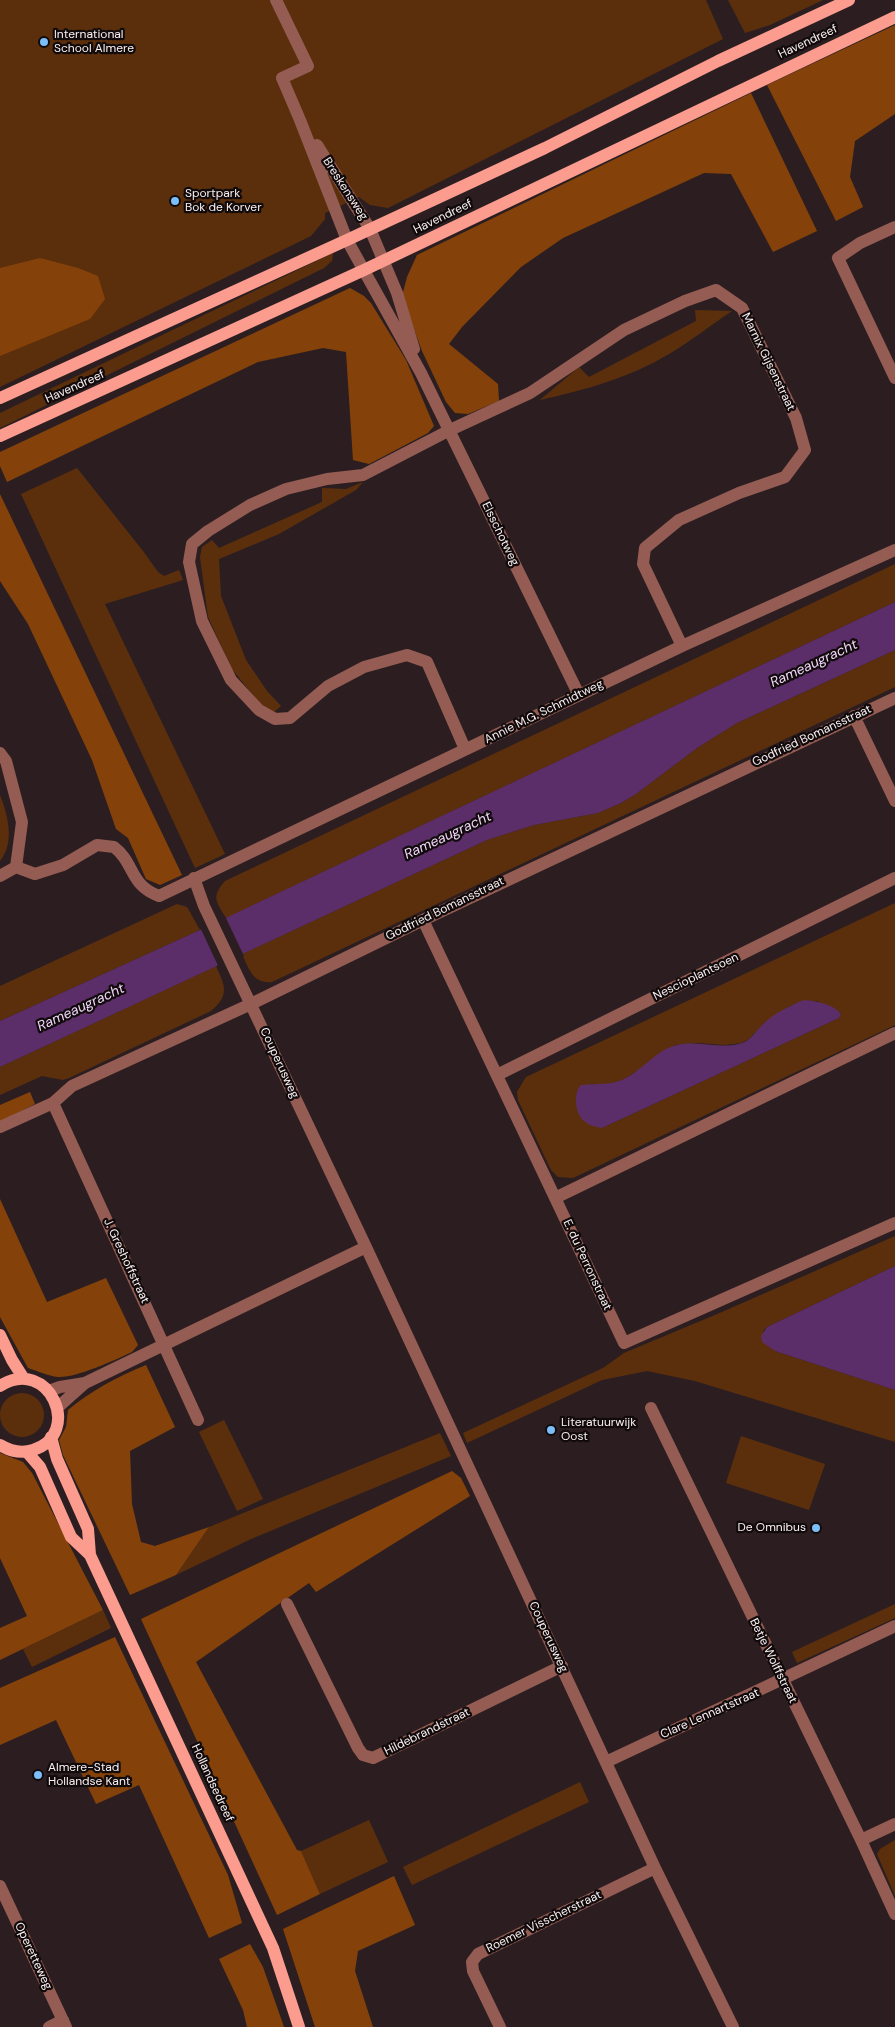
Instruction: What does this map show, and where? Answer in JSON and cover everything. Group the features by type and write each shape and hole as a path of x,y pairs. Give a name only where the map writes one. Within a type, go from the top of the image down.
{"main road":[{"name":"Havendreef","path":"0,398 545,148 718,60 849,0"},
{"name":"Havendreef","path":"0,436 384,261 784,68 895,17"},
{"path":"0,1336 24,1379"},
{"path":"0,1386 12,1380 24,1379 36,1382 49,1391 57,1408 58,1421 51,1437 42,1446 27,1452 13,1451 0,1445"},
{"name":"Hollandsedreef","path":"51,1437 57,1459 88,1528 90,1555"},
{"name":"Hollandsedreef","path":"27,1452 40,1467 71,1536 90,1555 274,1948 299,2027"}],"street":[{"name":"Breskensweg","path":"276,0 308,66 282,78 347,240"},
{"name":"Breskensweg","path":"300,120 370,229 384,261"},
{"path":"895,227 860,243 838,258 895,378"},
{"name":"Elsschotweg","path":"347,240 421,373 579,695"},
{"name":"Elsschotweg","path":"384,261 400,301 421,373"},
{"name":"Marnix Gijsenstraat","path":"450,430 530,393 624,330 685,301 716,290 742,308 796,418 805,450 785,477 739,493 679,520 645,548 643,564 682,646"},
{"path":"450,430 363,475 327,479 286,489 250,505 208,531 192,544 189,562 202,621 231,680 259,710 274,719 290,718 328,686 364,667 407,655 427,662 465,749"},
{"name":"Annie M.G. Schmidtweg","path":"16,867 35,874 63,865 97,845 114,847 120,852 136,880 147,892 159,896 682,646 895,550"},
{"name":"Godfried Bomansstraat","path":"0,1127 53,1103 72,1086 251,1004 422,920 895,698"},
{"path":"854,716 895,801"},
{"path":"0,753 6,761 22,822 16,867 0,876"},
{"name":"Couperusweg","path":"194,878 209,915 655,1868 733,2027"},
{"name":"Nescioplantsoen","path":"496,1075 895,878"},
{"name":"E. du Perronstraat","path":"422,920 624,1343 895,1223"},
{"path":"555,1198 895,1033"},
{"name":"J. Greshoffstraat","path":"53,1103 198,1420"},
{"path":"57,1408 85,1383 366,1247"},
{"path":"49,1391 60,1387 85,1383"},
{"name":"Betje Wolffstraat","path":"650,1408 861,1840 895,1914"},
{"name":"Hildebrandstraat","path":"287,1604 358,1748 363,1755 373,1758 562,1666"},
{"name":"Clare Lennartstraat","path":"606,1762 895,1626"},
{"path":"861,1840 895,1824"},
{"name":"Roemer Visscherstraat","path":"500,2027 473,1971 472,1962 478,1954 655,1868"},
{"name":"Operetteweg","path":"0,1886 64,2024"},
{"path":"49,2027 64,2024"}],"shaded area":[{"name":"Sportpark Bok de Korver","path":"0,0 706,0 723,39 388,208 370,205 359,197 325,213 325,219 311,236 0,387"},
{"path":"728,0 823,0 770,25 745,33"},
{"path":"895,25 895,114 855,141 850,177 863,207 836,221 767,85"},
{"path":"751,93 817,231 773,252 731,174 704,173 563,238 521,267 462,327 449,344 498,384 499,401 468,414 455,413 446,402 422,351 402,296 407,277 417,255"},
{"path":"333,253 332,261 324,268 0,428 0,413"},
{"path":"40,258 78,268 98,276 105,299 90,319 0,356 0,268"},
{"path":"350,288 364,296 371,303 406,360 434,426 428,433 369,464 353,460 346,352 323,348 258,362 7,482 0,466 0,452"},
{"path":"695,310 732,311 677,349 638,370 590,387 540,400 579,367 589,377 696,321"},
{"path":"77,468 158,572 164,576 179,570 183,580 105,604 225,854 195,868 21,494"},
{"path":"363,482 356,490 279,534 219,559 221,596 246,660 267,691 281,706 273,713 263,708 232,669 208,617 200,557 202,547 212,540 219,548 322,502 322,488 346,489"},
{"path":"0,494 182,875 160,885 146,879 128,838 116,829 92,760 28,624 0,581"},
{"path":"895,564 895,602 226,918 220,907 217,895 225,881"},
{"path":"895,650 895,687 272,982 260,981 252,974 247,965 242,954 487,840 534,825 598,813 621,803 636,794 697,748 737,723"},
{"path":"0,795 9,829 9,837 5,854 0,861"},
{"path":"895,903 895,1025 573,1178 558,1177 551,1170 518,1100 517,1092 526,1077","holes":["817,1001 841,1013 839,1018 602,1128 590,1084 611,1084 625,1079 675,1045 698,1043 725,1045 741,1043 749,1039 763,1024 790,1006"]},
{"path":"177,904 187,907 200,930 0,1021 0,986"},
{"path":"216,966 222,979 224,990 221,1000 211,1011 69,1078 63,1080 42,1076 0,1095 0,1067"},
{"path":"30,1092 35,1104 0,1122 0,1105"},
{"path":"0,1199 47,1302 106,1278 138,1345 132,1352 95,1368 66,1377 47,1375 28,1368 0,1317"},
{"path":"895,1236 895,1266 767,1327 763,1331 775,1351 895,1390 895,1442 695,1381 647,1371 602,1380 467,1443 463,1433 603,1368 624,1353"},
{"path":"146,1365 175,1427 130,1451 132,1504 141,1542 155,1546 209,1527 176,1575 130,1595 63,1455 59,1440 66,1427 68,1410 105,1384"},
{"path":"26,1393 38,1399 43,1406 43,1424 38,1431 31,1436 18,1437 10,1434 3,1427 0,1411 3,1403 10,1396"},
{"path":"224,1420 263,1499 237,1511 199,1432"},
{"path":"440,1433 451,1456 251,1539 176,1575 209,1527"},
{"path":"741,1436 825,1464 809,1510 726,1483"},
{"path":"0,1453 23,1462 32,1473 103,1610 0,1660 0,1628 27,1616 0,1558"},
{"path":"452,1471 461,1478 470,1496 316,1592 309,1583 196,1662 297,1850 301,1851 320,1894 277,1915 141,1619"},
{"path":"895,1604 895,1618 797,1663 792,1652"},
{"path":"103,1610 111,1628 32,1667 23,1649"},
{"path":"115,1637 228,1875 242,1923 209,1938 139,1785 96,1804 56,1720 0,1745 0,1688"},
{"path":"580,1782 589,1802 412,1885 403,1867"},
{"path":"369,1820 388,1862 320,1894 301,1851"},
{"path":"895,1840 895,1896 877,1854 880,1849"},
{"path":"394,1876 415,1925 358,1951 355,1971 373,2027 315,2027 283,1929"},
{"path":"250,1944 263,1967 284,2027 247,2027 243,2010 219,1959"}],"water":[{"name":"Rameaugracht","path":"895,602 895,650 737,723 697,748 636,794 621,803 598,813 534,825 487,840 0,1067 0,1021 200,930"},
{"path":"804,1000 829,1005 841,1014 839,1018 602,1128 585,1122 580,1117 576,1097 578,1088 581,1085 621,1081 663,1051 677,1045 726,1046 745,1042 771,1017"},
{"path":"895,1266 895,1390 775,1351 762,1342 761,1336 767,1327"}],"pier":[{"path":"225,916 244,956 219,968 200,927"}],"place":[{"name":"International School Almere","path":"44,42"},
{"name":"Sportpark Bok de Korver","path":"175,201"},
{"name":"Literatuurwijk Oost","path":"551,1430"},
{"name":"De Omnibus","path":"816,1528"},
{"name":"Almere-Stad Hollandse Kant","path":"38,1775"}]}
